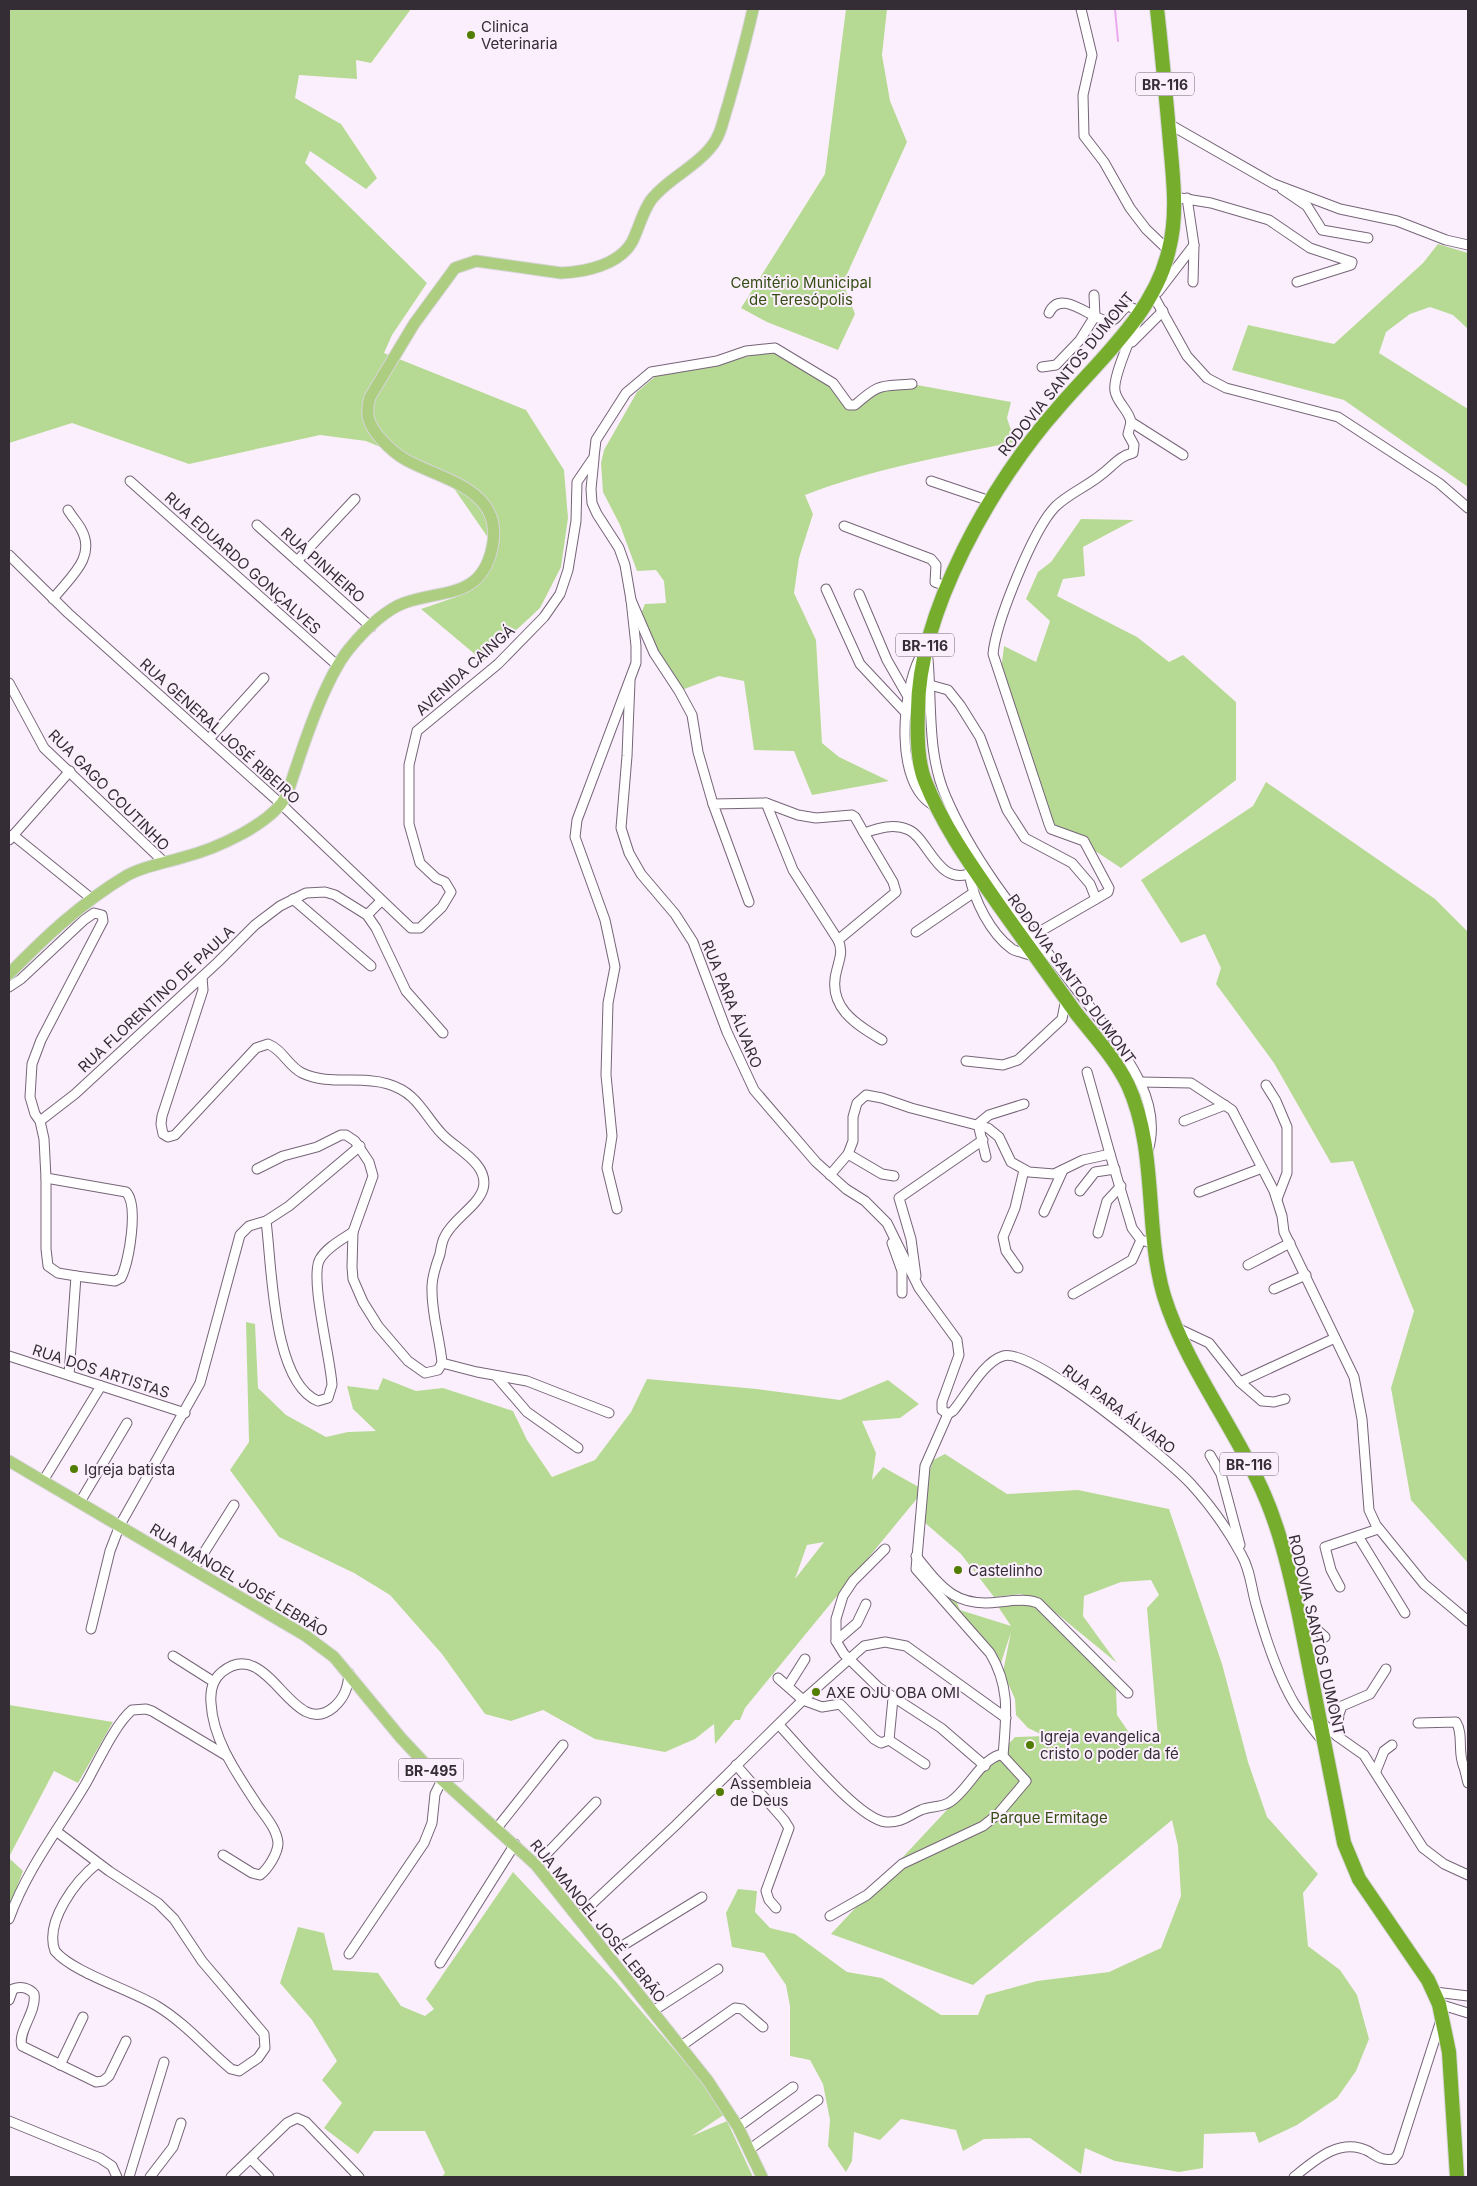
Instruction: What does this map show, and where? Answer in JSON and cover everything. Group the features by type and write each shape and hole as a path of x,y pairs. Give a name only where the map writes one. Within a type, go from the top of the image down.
{"highway":[{"name":"RODOVIA SANTOS DUMONT","path":"1157,9 1169,124 1181,197 1169,251 1153,295 1141,312 1054,412 1012,466 990,501 948,587 925,646 913,752 917,776 938,807 972,872 1105,1049 1127,1085 1140,1123 1146,1159 1155,1244 1165,1298 1177,1328 1258,1481 1269,1506 1292,1580 1320,1721 1331,1741 1344,1843 1359,1879 1439,2004 1449,2052 1457,2177"}],"main road":[{"path":"9,974 58,925 128,875 164,862 212,849 255,825 281,804 287,795 324,695 338,666 349,649 388,611 403,604 460,590 473,583 485,569 493,546 493,532 488,512 471,490 449,478 407,461 391,451 369,422 366,409 381,376 414,324 451,272 464,263 486,261 561,273 591,269 610,261 624,251 631,244 643,213 651,200 663,187 703,156 718,137 753,9"},
{"name":"RUA MANOEL JOSÉ LEBRÃO","path":"9,1461 317,1643 349,1673 401,1738 442,1780 515,1844 536,1865 579,1916 708,2081 750,2149 762,2177"}],"street":[{"path":"1081,9 1092,54 1083,95 1084,136 1104,162 1130,208 1146,229 1169,251"},
{"path":"1169,124 1274,184 1307,206 1322,230 1368,238"},
{"path":"1274,184 1340,209 1397,221 1446,240 1468,245"},
{"path":"1193,282 1194,245 1181,197 1268,220 1310,248 1352,262 1351,265 1297,282"},
{"path":"1194,245 1153,295 1187,356 1207,378 1226,388 1338,417 1439,483 1468,508"},
{"path":"1042,367 1056,365 1080,340 1095,316 1094,294"},
{"path":"1034,935 1108,892 1110,888 1084,841 1052,829 1049,824 993,654 998,628 1042,524 1056,506 1102,474 1115,462 1133,453 1134,445 1128,434 1131,422 1130,416 1116,397 1114,388 1116,375 1130,344 1141,312 1128,306 1113,321 1108,322 1068,304 1053,307 1050,314"},
{"path":"1130,344 1163,311"},
{"name":"AVENIDA CAINGÁ","path":"411,928 422,927 432,919 448,900 451,892 445,882 436,878 420,863 409,824 409,765 418,731 498,664 544,617 560,594 568,570 573,541 577,482 594,457 596,440 626,393 651,372 717,361 746,351 775,348 833,383 848,405 855,405 879,386 912,384"},
{"path":"1131,422 1183,455"},
{"path":"594,457 591,490 592,503 619,548 625,565 636,646 636,663 577,820 575,837 605,920 614,952 615,967 608,1003 606,1075 612,1136 607,1168 617,1209"},
{"name":"RUA EDUARDO GONÇALVES","path":"130,481 338,666"},
{"path":"931,482 990,501"},
{"path":"297,561 355,498"},
{"path":"53,599 85,558 88,546 80,527 68,510"},
{"name":"RUA PINHEIRO","path":"257,525 371,627"},
{"path":"844,526 931,559 936,565 936,582 948,587"},
{"name":"RUA GENERAL JOSÉ RIBEIRO","path":"9,555 53,599 281,804 411,928"},
{"path":"826,589 860,664 906,713"},
{"path":"859,594 887,660 906,695"},
{"path":"631,600 654,653 680,691 692,715 698,752 713,804 749,902"},
{"path":"925,646 930,685 934,754 945,796 968,842 1004,896 1085,1000 1140,1082 1148,1105 1152,1129 1152,1140 1146,1159"},
{"path":"925,646 912,674 906,695 906,713 913,752 934,754"},
{"path":"209,740 264,678"},
{"name":"RUA PARA ÁLVARO","path":"630,681 628,756 621,828 629,852 641,874 675,914 693,942 727,1032 750,1084 766,1107 830,1175 866,1201 882,1216 925,1298 950,1330 959,1348 954,1373 942,1407 948,1414 956,1408 988,1366 1000,1357 1009,1355 1035,1365 1084,1396 1141,1439 1189,1482 1220,1518 1242,1555 1249,1569 1256,1605 1280,1672 1294,1703 1331,1741 1364,1755 1376,1770 1423,1848 1444,1864 1468,1875"},
{"name":"RUA GAGO COUTINHO","path":"9,683 40,744 70,770 164,862"},
{"path":"930,685 948,690 980,737 1007,810 1025,838 1072,863 1090,884 1096,899"},
{"path":"70,770 11,837 92,900"},
{"path":"917,776 937,770"},
{"path":"713,804 766,803 807,817 852,815 855,817 893,882 896,892 838,940"},
{"path":"766,803 793,870 838,940 841,951 834,982 839,1004 846,1016 882,1040"},
{"path":"864,833 882,827 909,830 916,835 930,857 940,866 956,875 972,872 973,893 1000,937 1015,951 1033,956 1062,994 1062,1019 1018,1060 1004,1065 966,1061"},
{"name":"RUA FLORENTINO DE PAULA","path":"40,1121 75,1094 202,977 255,925 293,899 306,893 325,892 342,898 367,915"},
{"path":"916,932 973,893"},
{"path":"293,899 371,966"},
{"path":"381,901 367,915 376,928 406,991 443,1033"},
{"path":"9,987 21,979 84,920 94,913 102,914 103,921 41,1040 32,1064 30,1097 34,1114 40,1121 44,1139 48,1266 58,1273 76,1276 115,1281 121,1278 132,1230 133,1202 126,1192 46,1178"},
{"path":"202,977 204,990 160,1124 163,1134 168,1137 175,1135 256,1048 268,1044 282,1053 294,1068 303,1074 326,1078 370,1080 398,1087 416,1101 444,1135 470,1157 482,1175 484,1181 482,1194 460,1215 445,1236 433,1277 433,1300 442,1363 438,1370 430,1374 417,1370 378,1326 363,1302 354,1279 352,1267 353,1232 373,1176 369,1162 360,1146 351,1137 341,1135 317,1147 283,1156 258,1169"},
{"path":"1087,1072 1121,1186 1130,1224 1141,1240 1155,1244"},
{"path":"1140,1082 1191,1083 1225,1105 1236,1116 1277,1199 1282,1216 1283,1229 1354,1377 1364,1433 1369,1510 1378,1529 1424,1584 1468,1621"},
{"path":"1266,1085 1276,1101 1286,1127 1287,1173 1277,1199"},
{"path":"830,1175 848,1154 853,1141 853,1117 858,1103 866,1095 947,1118 978,1124 996,1133 1011,1162 1024,1170 1048,1174 1063,1170 1083,1160 1110,1154"},
{"path":"978,1124 989,1115 1024,1104"},
{"path":"1184,1121 1225,1105"},
{"path":"978,1124 986,1158"},
{"path":"916,1282 911,1239 900,1198 983,1140"},
{"path":"91,1629 110,1551 120,1525 185,1413 204,1372 240,1234 249,1226 266,1221 284,1209 360,1146"},
{"path":"848,1154 882,1174 894,1176"},
{"path":"1199,1192 1262,1168"},
{"path":"1080,1191 1095,1172 1115,1169"},
{"path":"1018,1268 1006,1251 1003,1238 1015,1208 1024,1170"},
{"path":"1044,1212 1063,1170"},
{"path":"1098,1233 1107,1202 1121,1186"},
{"path":"266,1221 276,1311 284,1350 298,1384 318,1402 328,1398 332,1386 317,1284 317,1266 323,1255 353,1232"},
{"path":"891,1230 892,1244 902,1271 902,1293"},
{"path":"1073,1294 1132,1260 1141,1240"},
{"path":"1248,1266 1290,1243"},
{"path":"1274,1289 1306,1275"},
{"path":"69,1375 76,1276"},
{"path":"1177,1328 1209,1343 1240,1382 1262,1400 1274,1402 1285,1398"},
{"path":"1240,1382 1335,1338"},
{"name":"RUA DOS ARTISTAS","path":"9,1356 185,1413"},
{"path":"442,1363 496,1376 527,1380 609,1413"},
{"path":"496,1376 527,1412 578,1448"},
{"path":"43,1481 101,1386"},
{"path":"830,1916 867,1895 902,1864 973,1832 998,1814 1026,1781 1003,1756 1006,1718 1005,1687 999,1669 990,1653 920,1576 916,1569 925,1466 948,1414"},
{"path":"80,1502 126,1423"},
{"path":"1210,1455 1221,1474 1242,1555"},
{"path":"193,1570 234,1505"},
{"path":"1340,1587 1324,1548 1378,1529"},
{"path":"1358,1536 1405,1613"},
{"path":"885,1549 853,1582 843,1596 836,1619 836,1640 841,1650 878,1687 941,1728 985,1766"},
{"path":"916,1556 950,1593 963,1601 992,1603 1028,1600 1038,1603 1128,1693"},
{"path":"836,1640 857,1623 866,1604"},
{"path":"1300,1615 1326,1637"},
{"path":"579,1916 676,1825 803,1700 864,1646 897,1643 906,1646 1006,1718"},
{"path":"173,1656 214,1682"},
{"path":"788,1686 805,1659"},
{"path":"223,1855 252,1873 260,1875 265,1871 277,1850 278,1842 271,1826 227,1756 219,1738 211,1704 214,1682 227,1668 246,1665 258,1668 267,1674 305,1712 315,1713 329,1710 344,1696 363,1690"},
{"path":"1331,1741 1342,1706 1370,1694 1386,1669"},
{"path":"344,1696 349,1673"},
{"path":"778,1678 803,1700 822,1707 840,1704 874,1740 881,1743 889,1740"},
{"path":"889,1740 893,1698"},
{"path":"9,1919 22,1886 122,1720 132,1710 146,1709 152,1711 227,1756"},
{"path":"1418,1723 1451,1720 1456,1722 1460,1758 1466,1767 1468,1783"},
{"path":"779,1725 846,1797 866,1813 882,1821 904,1820 921,1810 949,1803 966,1789 996,1756 1003,1756"},
{"path":"889,1740 926,1764"},
{"path":"497,1828 563,1745"},
{"path":"1376,1770 1384,1751 1392,1745"},
{"path":"736,1765 789,1828 766,1891 769,1900 776,1908"},
{"path":"349,1954 424,1843 432,1823 435,1794 442,1780"},
{"path":"536,1865 596,1802"},
{"path":"56,1831 98,1863 158,1902 167,1911 202,1961 259,2027 266,2041 263,2052 244,2069 234,2070 174,2018 157,2006 58,1955 52,1941 64,1904 78,1880 98,1863"},
{"path":"440,1963 515,1844"},
{"path":"609,1954 702,1897"},
{"path":"653,2011 718,1969"},
{"path":"9,2000 13,1988 23,1987 31,1991 35,1999 21,2042 25,2048 100,2083 109,2076 126,2041"},
{"path":"1439,2004 1468,1996"},
{"path":"1439,2004 1468,2013"},
{"path":"1294,2177 1316,2160 1342,2146 1358,2148 1380,2159 1394,2159 1398,2154 1439,2004"},
{"path":"681,2046 735,2008 742,2009 762,2027"},
{"path":"60,2065 82,2017"},
{"path":"129,2177 164,2062"},
{"path":"738,2128 793,2087"},
{"path":"750,2149 818,2100"},
{"path":"231,2177 294,2118 306,2122 359,2177"},
{"path":"9,2121 94,2155 110,2164 117,2177"},
{"path":"150,2177 170,2152 181,2123"},
{"path":"251,2159 269,2177"}],"green space":[{"path":"9,9 411,9 371,63 356,60 357,79 299,75 295,98 341,124 377,178 366,189 310,151 305,163 427,283 392,335 384,353 526,410 564,470 568,518 561,567 540,608 483,661 421,609 456,597 479,577 489,539 444,474 366,441 320,435 189,464 72,423 9,443"},
{"name":"Cemitério Municipal de Teresópolis","path":"846,9 887,9 882,55 890,101 907,142 843,283 855,314 838,350 767,322 741,308 825,174"},
{"path":"1438,244 1468,253 1468,329 1453,315 1430,307 1410,314 1386,332 1379,353 1468,409 1468,487 1344,400 1232,370 1248,325 1334,344 1423,263"},
{"path":"772,350 833,385 856,407 879,389 917,385 1011,402 1007,418 1015,442 882,470 805,495 813,514 799,558 794,593 816,640 822,743 839,757 889,781 812,795 794,751 754,750 744,681 719,676 679,691 640,616 645,604 666,603 664,581 656,570 637,571 620,525 603,492 601,463 604,450 637,392 658,374 704,368"},
{"path":"1081,519 1134,520 1083,547 1085,576 1063,579 1057,596 1137,637 1169,662 1183,655 1236,702 1236,780 1121,868 1051,822 1000,679 1004,646 1036,662 1050,621 1026,599 1038,572 1051,562"},
{"path":"1266,782 1435,899 1468,932 1468,1563 1411,1500 1391,1388 1414,1311 1353,1161 1331,1163 1274,1063 1216,984 1221,968 1205,934 1181,943 1141,880 1253,806"},
{"path":"246,1322 255,1324 258,1388 286,1415 326,1437 348,1432 376,1431 353,1409 347,1386 378,1390 383,1378 416,1391 443,1388 513,1411 527,1440 552,1477 595,1460 631,1412 647,1379 757,1389 840,1400 888,1380 919,1404 900,1418 862,1421 876,1453 872,1480 883,1467 924,1490 745,1708 740,1720 735,1720 715,1744 714,1724 695,1739 665,1752 595,1739 543,1710 511,1721 485,1714 442,1654 390,1595 354,1573 279,1537 230,1470 249,1442","holes":["824,1542 795,1579 807,1545"]},
{"name":"Parque Ermitage","path":"945,1454 1007,1494 1078,1490 1169,1509 1222,1664 1248,1762 1267,1817 1318,1874 1303,1893 1308,1946 1340,1970 1357,1995 1369,2039 1356,2071 1337,2098 1297,2125 1259,2143 1255,2132 1204,2134 1203,2168 1179,2172 1115,2161 1085,2148 1081,2174 1030,2138 984,2139 963,2151 956,2130 901,2119 880,2140 854,2132 852,2161 846,2172 828,2146 830,2120 823,2084 810,2060 790,2056 790,2006 786,1985 764,1953 732,1947 726,1913 738,1889 757,1891 755,1912 770,1928 795,1934 847,1972 882,1978 941,2015 978,2015 986,1995 1037,1981 1109,1972 1161,1948 1181,1896 1178,1846 1172,1820 973,1985 831,1934 1015,1737 1045,1736 1028,1728 1016,1715 1015,1699 1003,1672 1011,1632 999,1669 916,1564 955,1598 960,1610 1011,1626 997,1605 1019,1602 1034,1605 1112,1672 1116,1689 1117,1715 1130,1734 1152,1734 1158,1737 1147,1608 1159,1595 1151,1580 1121,1582 1084,1596 1083,1616 1117,1663 1039,1599 1020,1594 994,1597 961,1554 924,1522 925,1487 933,1460"},
{"path":"9,1705 113,1722 78,1783 54,1771 9,1857"},
{"path":"9,1858 23,1871 9,1908"},
{"path":"513,1872 617,1983 728,2112 692,2136 727,2121 753,2177 442,2177 445,2173 425,2131 374,2131 358,2154 324,2128 342,2103 322,2080 337,2061 312,2020 280,1983 298,1927 324,1933 333,1970 378,1973 401,2006 425,2016 434,2009 426,1999"}],"waterway":[{"path":"1115,9 1118,41"}],"place":[{"name":"Clinica Veterinaria","path":"471,35"},
{"name":"Igreja batista","path":"74,1469"},
{"name":"Castelinho","path":"958,1570"},
{"name":"AXE OJU OBA OMI","path":"816,1692"},
{"name":"Igreja evangelica cristo o poder da fé","path":"1030,1745"},
{"name":"Assembleia de Deus","path":"720,1792"}]}
